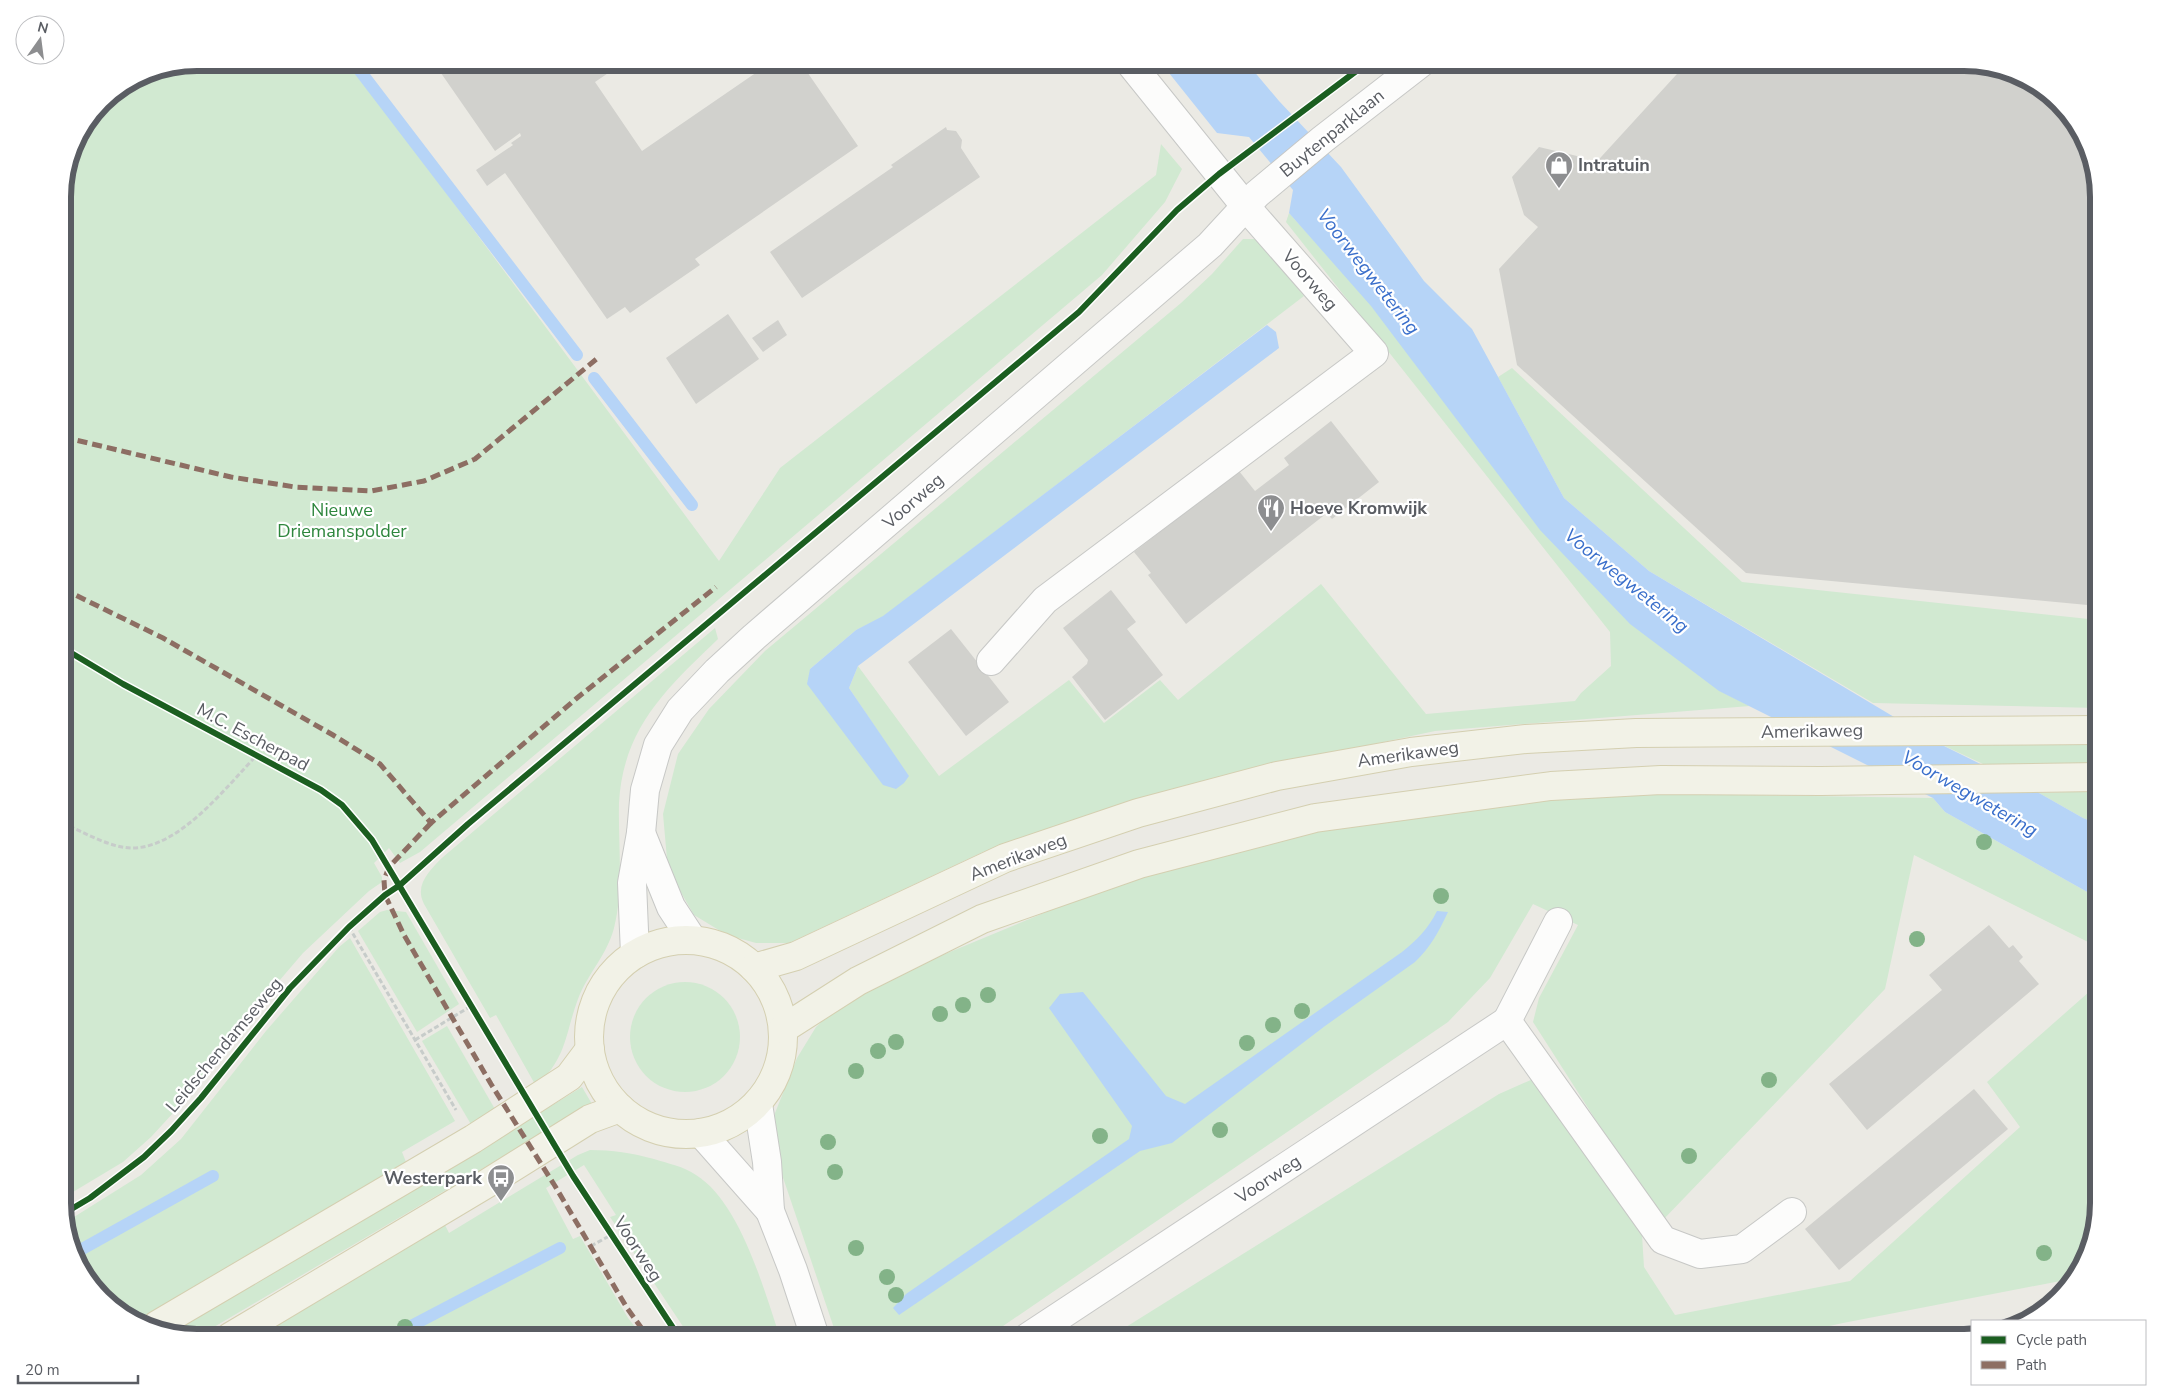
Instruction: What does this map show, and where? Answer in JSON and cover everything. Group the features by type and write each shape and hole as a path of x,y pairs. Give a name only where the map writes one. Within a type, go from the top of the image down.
{"main road":[{"name":"Amerikaweg","path":"754,968 796,956 1005,858 1138,813 1277,776 1411,752 1526,739 1636,733 2090,730"},
{"path":"784,1028 858,981 982,919 1139,864 1316,818 1551,786 1661,780 1821,781 2090,777"},
{"path":"692,939 726,948 754,968 774,995 784,1028 783,1049 779,1069 770,1087 758,1104 722,1128 701,1133 679,1134 658,1130 638,1121 620,1108 605,1091 595,1070 590,1048 591,1017 595,1002 611,974 635,954 662,942 692,939"},
{"path":"161,1323 489,1129 569,1077 590,1048"},
{"path":"245,1329 590,1119 620,1108"}],"street":[{"name":"Voorweg","path":"991,661 1045,600 1374,353 1252,200 1138,71"},
{"name":"Buytenparklaan","path":"1252,200 1323,139 1410,71"},
{"name":"Voorweg","path":"635,954 632,883 641,833 645,790 658,745 680,710 717,671 1210,245 1252,200"},
{"name":"Voorweg","path":"641,833 671,907 692,939"},
{"name":"Voorweg","path":"1042,1329 1508,1021 1558,922"},
{"path":"1508,1021 1663,1240 1700,1254 1742,1249 1792,1212"},
{"path":"758,1104 767,1162 770,1211 793,1270 812,1329"},
{"path":"701,1133 770,1211"}],"path":[{"path":"72,827 107,842 130,848 152,846 176,833 195,817 257,755"},
{"path":"342,934 356,921"},
{"path":"349,927 460,1118"},
{"path":"466,997 476,1014"},
{"path":"415,1040 471,1006"},
{"path":"591,1246 611,1235"}],"green space":[{"name":"Nieuwe Driemanspolder","path":"356,71 719,561 780,468 1156,175 1161,144 1182,169 1165,202 1102,275 420,852 400,863 389,848 374,863 382,877 382,882 369,891 303,953 174,1112 151,1137 123,1162 72,1193 72,189 78,157 88,134 102,114 114,102 141,84 181,72"},
{"path":"1289,213 1719,690 1750,706 1435,731 1252,770 985,851 789,943 756,943 727,935 694,915 668,870 663,814 678,754 709,709 765,651 1181,303 1212,274 1243,239 1258,239 1304,296 883,617 856,630 810,669 908,776 849,688 858,666 939,776 1069,680 1104,723 1160,680 1178,700 1321,584 1426,714 1575,701 1581,693 1611,666 1610,632 1286,222"},
{"path":"1512,368 1742,582 2090,619 2090,708 1873,703 1649,571 1564,498 1498,377"},
{"path":"715,628 718,639 665,693 639,731 629,753 622,776 619,803 620,882 614,928 607,947 578,999 564,1045 554,1066 536,1086 496,1015 490,1018 424,904 421,897 422,884 443,857"},
{"path":"1936,742 2090,743 2090,765 1983,764"},
{"path":"2090,791 2090,821 2083,818 2039,793"},
{"path":"1676,794 1933,798 1945,812 2090,894 2090,943 1914,855 1885,989 1661,1222 1533,1022 1539,998 1578,925 1533,904 1490,978 1448,1022 999,1329 834,1329 773,1148 775,1113 797,1058 816,1027 838,1006 880,981 1092,893 1231,850 1299,835 1429,811 1548,800"},
{"path":"387,910 406,912 459,1004 417,1032 358,931 380,912"},
{"path":"350,938 455,1121 402,1152 406,1162 143,1317 141,1316 114,1298 92,1273 81,1251 72,1218 141,1175 181,1139 266,1031 339,947"},
{"path":"685,982 706,986 724,998 736,1016 740,1037 736,1058 724,1076 706,1088 685,1092 664,1088 646,1076 634,1058 630,1037 634,1016 646,998 664,986"},
{"path":"2090,991 2089,1219 2077,1259 2063,1280 1816,1329 1123,1329 1499,1094 1533,1079 1642,1235 1644,1267 1675,1315 1850,1281 2020,1127 1987,1082"},
{"path":"447,1026 496,1111 472,1126 422,1041"},
{"path":"582,1087 592,1104 211,1329 177,1327 442,1173"},
{"path":"590,1150 630,1154 654,1159 686,1169 712,1188 738,1226 749,1248 777,1329 685,1329 610,1217 616,1215 584,1165 546,1188 573,1239 580,1236 628,1318 637,1329 267,1329 444,1223 449,1233 578,1155"}],"water":[{"name":"Voorwegwetering","path":"1167,71 1254,71 1341,167 1424,281 1472,329 1564,498 1649,571 1936,742 2039,793 2090,821 2090,894 1945,812 1933,798 1719,691 1630,624 1540,530 1371,306 1289,213 1293,190 1249,137 1217,133"},
{"path":"1267,325 1276,332 1279,348 858,666 849,688 909,776 896,789 883,785 807,684 810,669 856,630 883,616"},
{"path":"1437,911 1448,912 1426,951 1415,962 1325,1026 1172,1143 1140,1151 899,1315 893,1308 906,1294 1129,1139 1132,1126 1049,1008 1060,994 1083,992 1166,1096 1185,1104 1402,952 1422,934"}],"building":[{"path":"440,71 611,71 595,82 642,151 758,71 806,71 858,146 695,259 700,265 630,313 625,307 607,319 505,173 487,186 476,170 513,145 511,143 521,136 520,133 495,151"},
{"path":"1680,71 1980,72 2020,84 2047,102 2069,127 2077,141 2089,181 2090,605 1746,573 1517,365 1499,269 1538,227 1524,215 1512,177 1539,147 1577,156 1591,168"},
{"path":"946,127 947,130 956,131 962,140 961,148 980,177 802,298 770,252 893,167 891,165"},
{"path":"728,314 759,359 696,404 666,358"},
{"path":"778,320 787,335 763,352 752,338"},
{"path":"1331,421 1379,482 1332,519 1327,513 1186,624 1148,575 1151,573 1134,552 1239,471 1255,491 1289,465 1284,458"},
{"path":"1111,590 1136,622 1127,629 1163,675 1105,720 1072,677 1087,664 1088,660 1063,628"},
{"path":"951,629 1009,702 966,736 908,662"},
{"path":"1989,925 2009,948 2013,945 2023,957 2019,961 2039,984 1867,1130 1829,1084 1942,990 1929,975"},
{"path":"1974,1089 2008,1129 1839,1270 1805,1229"}],"waterway":[{"path":"360,71 577,355"},
{"path":"594,378 692,505"},
{"path":"81,1250 213,1176"},
{"path":"405,1329 560,1248"}],"tram line":[{"path":"1999,1320 2019,1316"},
{"path":"1951,1329 1971,1325"}],"marked path":[{"path":"72,439 231,477 295,487 371,491 424,481 475,459 599,357"},
{"path":"72,593 163,638 380,764 431,823 577,698 716,587"},
{"path":"431,823 389,867 384,880 385,895 404,935 491,1084 555,1186 627,1308 642,1329"}],"cycle path":[{"name":"Leidschendamseweg","path":"72,1209 90,1198 144,1157 171,1131 201,1098 290,988 349,927 385,895 400,885 468,824 1079,312 1177,210 1219,174 1356,71"},
{"name":"M.C. Escherpad","path":"72,653 123,684 321,790 342,805 372,840 573,1176 674,1329"}],"place":[{"name":"Intratuin","path":"1559,189"},
{"name":"Hoeve Kromwijk","path":"1271,532"},
{"name":"Westerpark","path":"501,1202"}]}
